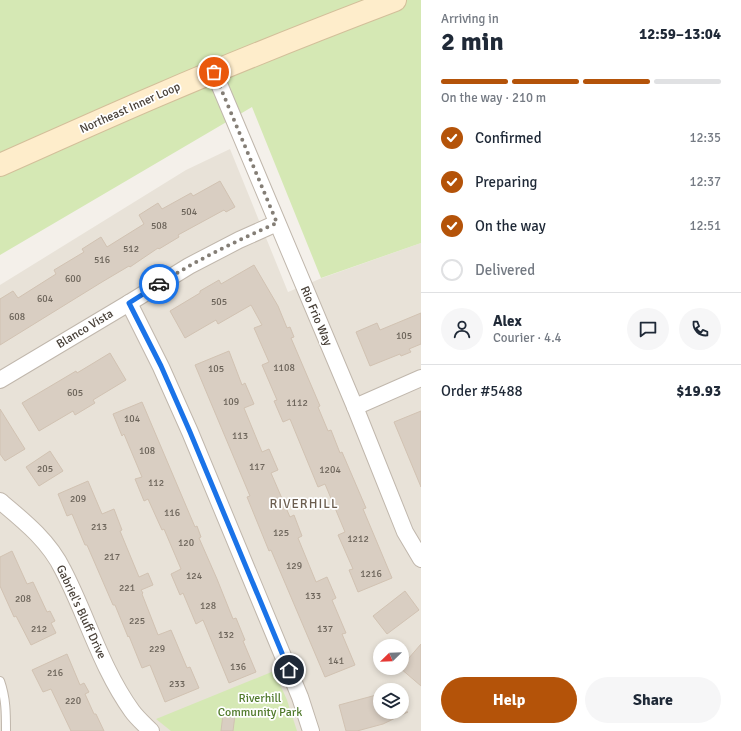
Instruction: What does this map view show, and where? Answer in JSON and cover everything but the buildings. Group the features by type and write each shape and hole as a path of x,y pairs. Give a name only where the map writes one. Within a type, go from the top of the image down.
{"main road":[{"name":"Northeast Inner Loop","path":"0,165 214,72 395,0"}],"street":[{"name":"Rio Frio Way","path":"214,72 355,407 405,532 421,559"},
{"name":"Blanco Vista","path":"0,380 189,266 238,240 277,223"},
{"path":"129,303 161,366 190,432 300,697 311,731"},
{"path":"355,407 421,378"},
{"name":"Gabriel's Bluff Drive","path":"0,501 19,516 44,541 63,569 116,686 133,712 151,731"}],"lane":[{"path":"0,681 6,711 6,731"}],"shaded area":[{"path":"230,149 288,292 322,278 421,243 421,731 0,731 0,285 186,170"}],"green space":[{"path":"0,0 421,0 421,243 321,278 252,107 0,255"},
{"name":"Riverhill Community Park","path":"274,671 287,700 297,731 171,731 156,719"}],"way so far":[{"path":"159,284 238,240 277,223 214,72"}],"district":[{"name":"RIVERHILL","path":"304,504"}],"route":[{"path":"159,284 129,303 161,366 190,432 289,670"}]}
